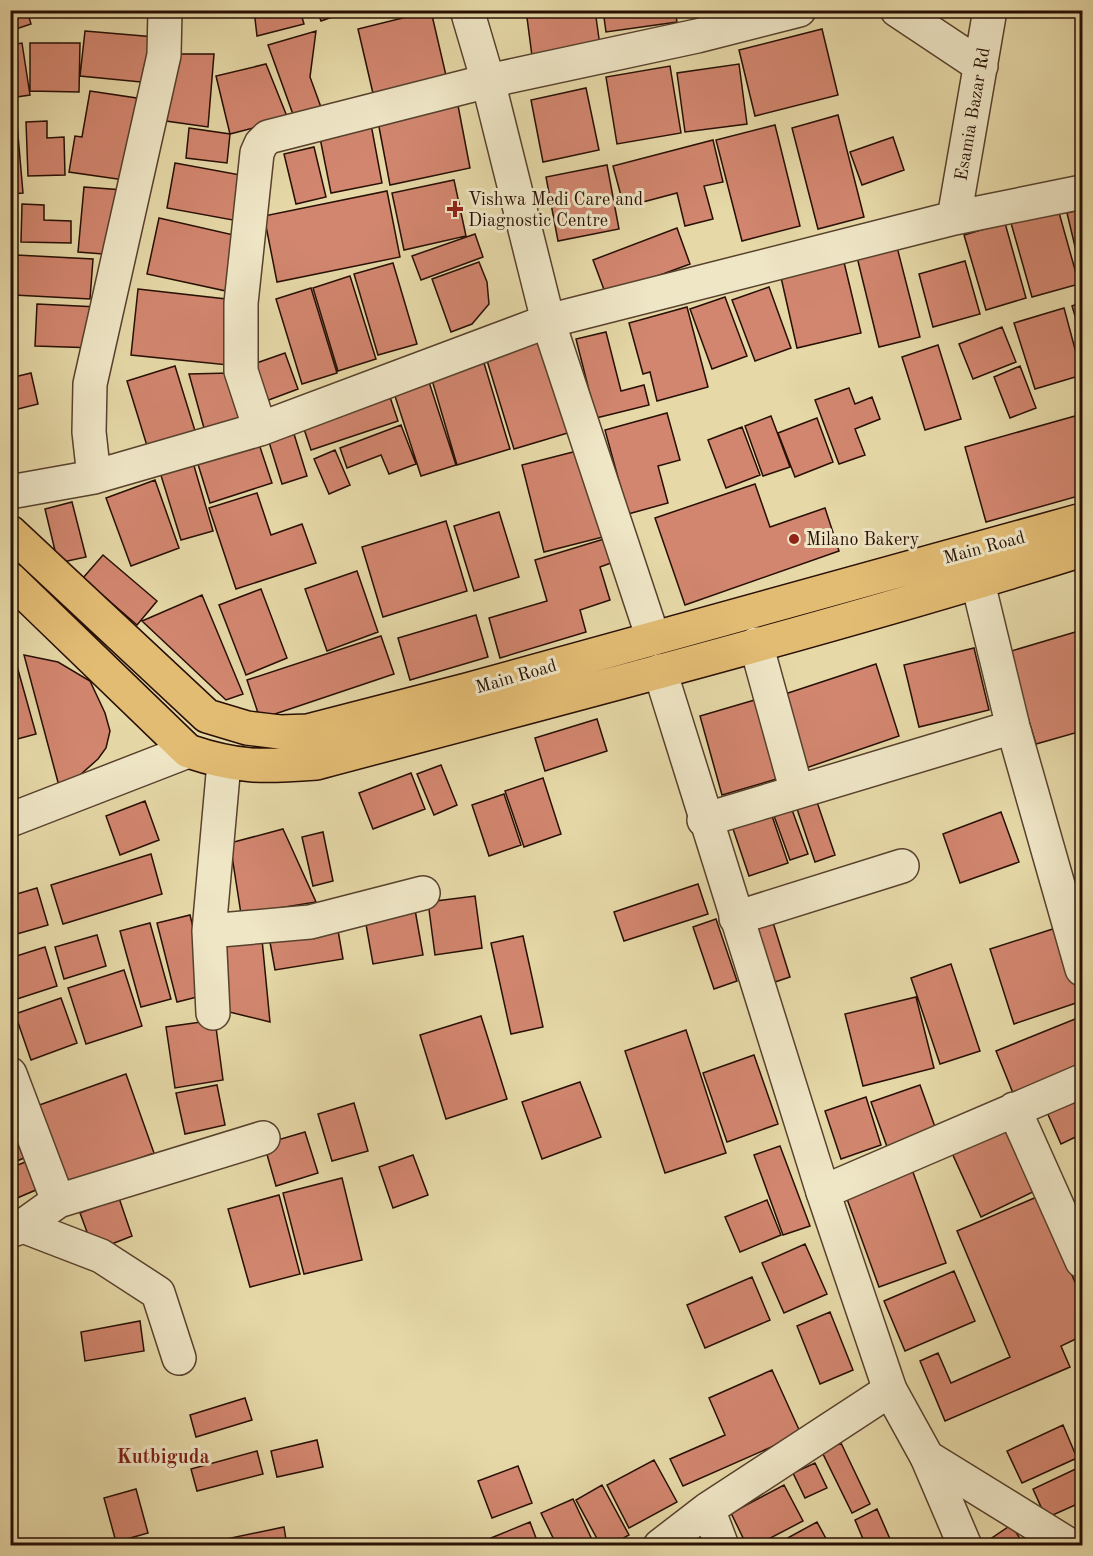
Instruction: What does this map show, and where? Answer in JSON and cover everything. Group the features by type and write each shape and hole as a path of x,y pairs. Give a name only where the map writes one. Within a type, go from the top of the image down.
{"main road":[{"name":"Main Road","path":"10,532 207,716 247,728 280,732 308,731 1083,520"},
{"name":"Main Road","path":"10,579 188,751 224,763 264,767 316,763 978,583 1083,550"}],"street":[{"path":"94,477 89,432 90,384 164,55 165,10"},
{"path":"467,10 488,81 548,321 653,638"},
{"path":"260,429 241,372 241,303 257,153 261,144 268,137 488,81 695,23 799,10"},
{"path":"897,10 981,66"},
{"name":"Esamia Bazar Rd","path":"954,218 990,10"},
{"path":"10,492 94,477 260,429 548,321 954,218 1083,192"},
{"path":"978,583 1013,727 1083,969"},
{"path":"756,644 797,792"},
{"path":"660,671 704,820 822,1192 890,1390 927,1457 965,1545"},
{"path":"704,820 1013,727"},
{"path":"10,820 188,751"},
{"path":"213,1013 209,930 224,763"},
{"path":"736,918 902,866"},
{"path":"209,930 310,922 423,893"},
{"path":"10,1074 58,1201"},
{"path":"822,1192 1083,1081"},
{"path":"1014,1109 1083,1261"},
{"path":"17,1229 58,1201 263,1138"},
{"path":"17,1229 101,1257 158,1293 179,1358"},
{"path":"660,1545 708,1509 890,1390"},
{"path":"927,1457 1071,1545"},
{"path":"708,1509 722,1545"}],"building":[{"path":"10,10 27,10 31,24 10,31"},
{"path":"83,10 155,10 154,15"},
{"path":"254,10 300,10 304,24 257,36"},
{"path":"317,10 345,10 346,12 321,21"},
{"path":"526,10 595,10 600,46 532,56"},
{"path":"603,10 675,10 677,22 606,32"},
{"path":"710,10 739,10 712,16"},
{"path":"1073,10 1082,10 1082,25 1078,27"},
{"path":"431,11 448,84 375,102 358,29"},
{"path":"822,29 838,95 755,116 739,50"},
{"path":"85,31 155,37 151,83 80,76"},
{"path":"316,31 310,77 322,110 294,117 268,45"},
{"path":"22,43 30,95 10,98 10,45"},
{"path":"30,43 80,43 79,92 30,91"},
{"path":"175,54 214,54 208,127 159,120"},
{"path":"266,64 288,119 230,134 216,76"},
{"path":"739,64 747,124 685,132 677,73"},
{"path":"670,66 681,133 617,144 606,77"},
{"path":"586,88 599,150 543,162 531,100"},
{"path":"90,91 143,99 131,181 69,172 75,136 82,137"},
{"path":"456,95 470,168 390,185 376,111"},
{"path":"10,112 16,112 23,193 10,194"},
{"path":"838,115 864,217 818,229 792,128"},
{"path":"370,119 382,183 331,193 318,128"},
{"path":"47,121 47,138 64,137 65,175 28,176 26,122"},
{"path":"775,125 800,226 742,241 716,140"},
{"path":"189,128 230,134 227,163 186,158"},
{"path":"893,137 904,170 862,185 850,152"},
{"path":"713,140 723,182 704,186 713,219 685,226 677,193 624,207 613,166"},
{"path":"314,147 326,197 296,204 284,154"},
{"path":"175,163 246,176 238,221 167,208"},
{"path":"607,165 619,229 558,241 546,177"},
{"path":"454,180 466,236 404,250 392,193"},
{"path":"84,187 123,190 116,255 78,252"},
{"path":"387,191 400,257 277,282 264,216"},
{"path":"22,204 44,205 44,220 71,221 71,243 21,242"},
{"path":"1058,209 1079,284 1032,297 1011,223"},
{"path":"1082,209 1082,276 1067,213"},
{"path":"159,218 238,236 226,291 147,274"},
{"path":"1005,223 1026,298 986,310 964,235"},
{"path":"677,228 690,264 606,295 593,260"},
{"path":"475,234 483,257 421,280 412,256"},
{"path":"897,247 920,337 879,347 857,257"},
{"path":"16,255 93,259 90,299 14,295"},
{"path":"843,258 861,333 797,348 780,273"},
{"path":"965,261 980,314 933,327 919,274"},
{"path":"479,262 487,282 489,304 472,324 451,332 432,279"},
{"path":"393,263 417,344 378,355 354,274"},
{"path":"350,276 376,359 338,371 313,288"},
{"path":"769,287 791,348 755,361 732,300"},
{"path":"311,288 337,373 302,384 276,299"},
{"path":"138,289 235,300 228,365 131,355"},
{"path":"725,297 747,356 712,369 690,309"},
{"path":"1082,302 1082,339 1072,306"},
{"path":"37,304 98,307 96,348 35,346"},
{"path":"687,307 708,387 657,401 650,372 643,374 629,323"},
{"path":"1064,308 1082,375 1035,389 1014,323"},
{"path":"1002,327 1016,362 973,379 959,344"},
{"path":"606,332 621,391 644,385 649,405 596,418 576,339"},
{"path":"543,337 571,432 514,449 485,354"},
{"path":"938,345 961,419 925,430 902,357"},
{"path":"285,353 298,389 258,404 245,367"},
{"path":"484,363 510,449 457,465 432,380"},
{"path":"175,366 196,434 148,449 127,381"},
{"path":"1020,366 1036,408 1010,418 994,377"},
{"path":"31,373 38,404 10,411 10,378"},
{"path":"230,373 247,418 204,428 189,374"},
{"path":"429,382 456,465 421,476 394,393"},
{"path":"849,388 855,404 872,397 880,419 855,429 865,455 839,464 815,400"},
{"path":"388,391 398,421 311,450 301,420"},
{"path":"667,413 680,460 658,466 668,503 628,514 605,430"},
{"path":"1082,414 1082,495 986,522 965,447"},
{"path":"771,416 790,467 763,476 745,426"},
{"path":"817,418 833,462 795,477 778,433"},
{"path":"401,425 416,464 389,474 381,455 347,468 340,448"},
{"path":"742,427 760,475 726,488 708,440"},
{"path":"294,434 307,476 282,484 269,442"},
{"path":"258,441 272,483 210,503 197,461"},
{"path":"335,450 350,485 329,494 314,459"},
{"path":"581,450 603,537 544,552 522,465"},
{"path":"192,459 213,531 181,540 159,469"},
{"path":"155,480 179,548 131,566 106,498"},
{"path":"755,484 770,527 825,508 839,551 685,605 655,518"},
{"path":"257,493 271,535 302,524 316,563 236,589 209,508"},
{"path":"72,502 86,557 58,563 45,509"},
{"path":"499,512 519,577 474,591 454,526"},
{"path":"446,521 467,591 383,617 362,547"},
{"path":"604,539 611,563 600,567 610,600 580,610 586,632 500,658 489,618 547,601 535,560"},
{"path":"103,555 157,601 137,625 83,578"},
{"path":"357,571 378,632 327,651 305,589"},
{"path":"261,589 287,658 246,675 219,605"},
{"path":"202,595 243,694 226,700 142,621"},
{"path":"476,615 488,657 410,680 398,638"},
{"path":"1082,630 1082,731 1036,744 1008,652"},
{"path":"381,636 394,674 260,719 247,680"},
{"path":"10,641 36,734 10,741"},
{"path":"974,648 989,710 919,727 904,665"},
{"path":"24,655 58,662 90,681 105,713 110,731 106,748 98,759 71,783 59,786"},
{"path":"876,664 899,736 806,768 782,695"},
{"path":"758,699 780,778 722,795 700,716"},
{"path":"597,719 607,751 545,771 535,738"},
{"path":"441,765 457,805 434,815 417,774"},
{"path":"411,773 425,809 373,829 359,793"},
{"path":"543,778 561,834 524,847 505,791"},
{"path":"504,794 521,845 489,856 472,805"},
{"path":"816,799 835,855 815,862 796,806"},
{"path":"145,801 159,840 120,855 106,816"},
{"path":"791,807 808,854 790,860 773,813"},
{"path":"770,810 788,863 749,876 731,823"},
{"path":"1001,812 1019,862 960,883 943,834"},
{"path":"283,829 316,902 241,914 230,843"},
{"path":"323,832 333,881 313,886 302,837"},
{"path":"151,854 162,894 63,924 51,885"},
{"path":"698,884 708,914 624,941 614,912"},
{"path":"37,888 48,925 10,936 10,896"},
{"path":"475,896 482,948 435,955 428,902"},
{"path":"414,904 423,955 373,964 364,913"},
{"path":"190,915 209,994 177,1002 157,923"},
{"path":"771,916 790,977 769,984 750,924"},
{"path":"336,919 343,959 275,970 268,931"},
{"path":"716,919 737,981 714,989 693,927"},
{"path":"150,923 171,999 141,1007 120,931"},
{"path":"1059,927 1082,1001 1014,1024 990,949"},
{"path":"261,929 270,1022 221,1010 214,934"},
{"path":"97,935 106,966 64,979 55,947"},
{"path":"523,936 543,1027 511,1034 491,943"},
{"path":"45,947 57,986 17,999 10,979 10,958"},
{"path":"951,964 980,1051 940,1064 911,978"},
{"path":"124,970 142,1026 86,1044 68,988"},
{"path":"916,997 934,1068 863,1086 845,1014"},
{"path":"61,998 77,1043 31,1060 15,1014"},
{"path":"481,1016 507,1099 446,1119 420,1035"},
{"path":"1080,1017 1082,1077 1017,1103 996,1051"},
{"path":"215,1020 223,1080 175,1088 166,1027"},
{"path":"686,1030 726,1153 665,1173 625,1051"},
{"path":"754,1055 778,1124 727,1142 703,1073"},
{"path":"126,1074 154,1153 59,1188 31,1108"},
{"path":"580,1082 601,1137 542,1159 522,1102"},
{"path":"217,1085 225,1125 185,1134 176,1093"},
{"path":"920,1085 939,1138 890,1155 871,1102"},
{"path":"1082,1085 1082,1134 1061,1144 1043,1103"},
{"path":"866,1097 881,1145 841,1159 825,1111"},
{"path":"10,1103 33,1154 10,1164"},
{"path":"354,1103 368,1151 332,1161 318,1114"},
{"path":"1008,1127 1037,1190 981,1217 952,1153"},
{"path":"305,1132 318,1173 276,1186 264,1144"},
{"path":"780,1146 810,1226 783,1235 754,1155"},
{"path":"413,1155 428,1195 393,1208 379,1167"},
{"path":"38,1157 50,1184 10,1201 10,1168"},
{"path":"910,1164 946,1263 879,1287 843,1188"},
{"path":"342,1178 362,1260 304,1274 283,1193"},
{"path":"279,1195 300,1274 250,1287 228,1209"},
{"path":"1039,1196 1082,1299 1082,1336 1061,1346 1070,1367 945,1421 920,1361 938,1353 951,1383 1010,1357 957,1231"},
{"path":"119,1198 132,1236 94,1251 80,1213"},
{"path":"767,1200 781,1235 740,1252 725,1217"},
{"path":"1082,1202 1082,1219 1076,1204"},
{"path":"805,1244 827,1294 784,1313 762,1263"},
{"path":"954,1271 975,1321 905,1351 884,1301"},
{"path":"752,1277 770,1320 705,1348 687,1305"},
{"path":"830,1312 853,1370 820,1384 797,1326"},
{"path":"140,1321 144,1351 85,1361 81,1332"},
{"path":"772,1370 801,1434 683,1486 670,1459 725,1435 709,1398"},
{"path":"245,1398 252,1420 196,1437 190,1415"},
{"path":"1063,1425 1077,1458 1022,1483 1007,1451"},
{"path":"317,1440 323,1467 277,1477 271,1451"},
{"path":"841,1443 870,1504 852,1513 822,1452"},
{"path":"257,1451 263,1474 197,1491 191,1469"},
{"path":"654,1460 677,1502 629,1528 607,1485"},
{"path":"815,1463 827,1488 805,1498 793,1473"},
{"path":"518,1466 532,1503 492,1518 478,1481"},
{"path":"1082,1466 1082,1502 1046,1518 1033,1489"},
{"path":"602,1485 629,1535 609,1546 601,1546 576,1500"},
{"path":"784,1485 803,1521 755,1546 747,1546 731,1513"},
{"path":"136,1489 148,1533 116,1542 104,1498"},
{"path":"573,1499 595,1546 557,1546 541,1513"},
{"path":"877,1509 890,1539 877,1546 866,1546 855,1520"},
{"path":"530,1522 539,1546 494,1546 491,1538"},
{"path":"817,1522 830,1546 773,1546"},
{"path":"1011,1525 1025,1546 980,1546"},
{"path":"284,1527 287,1546 227,1546 226,1539"},
{"path":"412,1540 413,1546 395,1546"}],"place":[{"name":"Vishwa Medi Care and Diagnostic Centre","path":"455,209"},
{"name":"Milano Bakery","path":"794,539"}],"district":[{"name":"Kutbiguda","path":"163,1456"}]}
